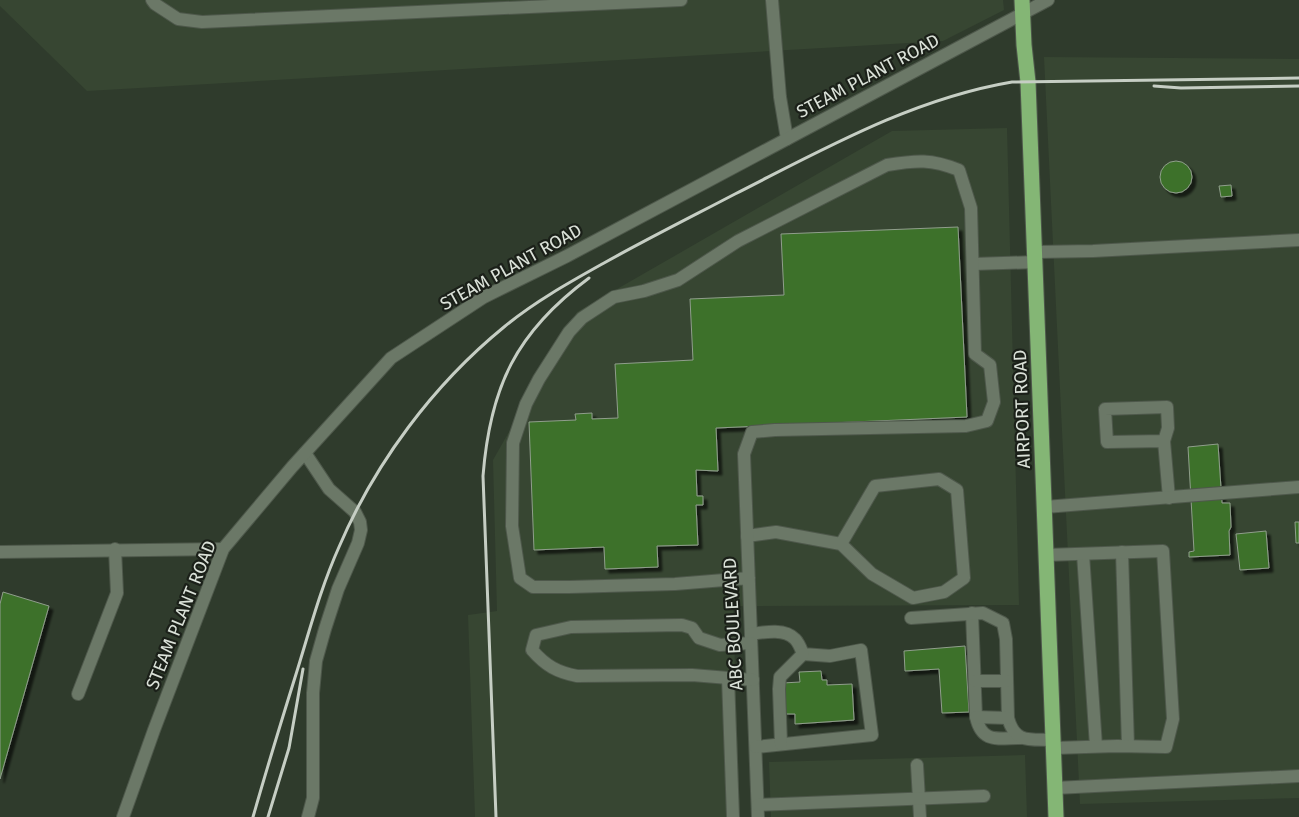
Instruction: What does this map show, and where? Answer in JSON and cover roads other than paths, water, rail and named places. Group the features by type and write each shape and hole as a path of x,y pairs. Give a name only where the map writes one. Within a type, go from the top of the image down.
{"highway":[{"name":"AIRPORT ROAD","path":"1023,7 1036,257 1056,817"}],"street":[{"path":"152,0 178,19 202,22 561,3 681,0"},
{"path":"772,0 780,96 787,139"},
{"name":"STEAM PLANT ROAD","path":"123,817 223,549 305,453 391,358 484,297 576,251 787,139 1023,7 1048,0"},
{"path":"748,578 675,584 533,587 520,578 512,526 513,443 526,404 538,379 569,332 582,318 614,297 644,292 678,280 738,241 798,210 888,165 914,160 941,163 959,170 971,208 973,264 1093,252 1299,240"},
{"name":"ABC BOULEVARD","path":"758,811 744,454 752,432 966,426 987,421 994,402 990,365 975,354 973,264"},
{"path":"1164,441 1107,442 1105,409 1167,407 1168,428 1164,441 1169,498"},
{"path":"305,453 329,488 355,512 360,522 361,530 358,543 338,589 316,661 313,693 313,798 308,817"},
{"path":"747,536 776,532 841,544 872,574 913,598 944,592 964,578 957,490 939,479 875,486 841,544"},
{"path":"1045,507 1299,487"},
{"path":"78,694 116,593 115,549"},
{"path":"0,552 223,549"},
{"path":"972,614 976,717 978,727 984,735 991,738 1021,738 1054,744 1166,747 1173,719 1162,551 1046,555"},
{"path":"1122,552 1128,746"},
{"path":"1084,554 1096,746"},
{"path":"910,618 983,613 1003,623 1006,639 1008,718 1010,727 1015,735 1021,738"},
{"path":"753,680 692,676 577,676 560,673 542,661 532,650 536,635 570,627 682,626 692,628 699,638 720,645 775,631 793,637 803,654"},
{"path":"756,747 872,735 861,650 830,656 803,654 780,677 778,689 781,744"},
{"path":"728,678 733,817"},
{"path":"974,681 1007,681"},
{"path":"976,717 1008,718"},
{"path":"916,765 920,817"},
{"path":"1055,788 1299,776"},
{"path":"758,811 984,796"}],"railway":[{"path":"253,817 321,593 333,562 370,485 408,427 453,374 504,327 528,309 565,285 620,254 835,143 939,100 1012,82 1299,78"},
{"path":"1154,86 1181,88 1299,86"},
{"path":"496,817 483,476 492,415 500,388 511,364 525,341 564,298 589,278"},
{"path":"268,817 289,748 303,669"}]}
